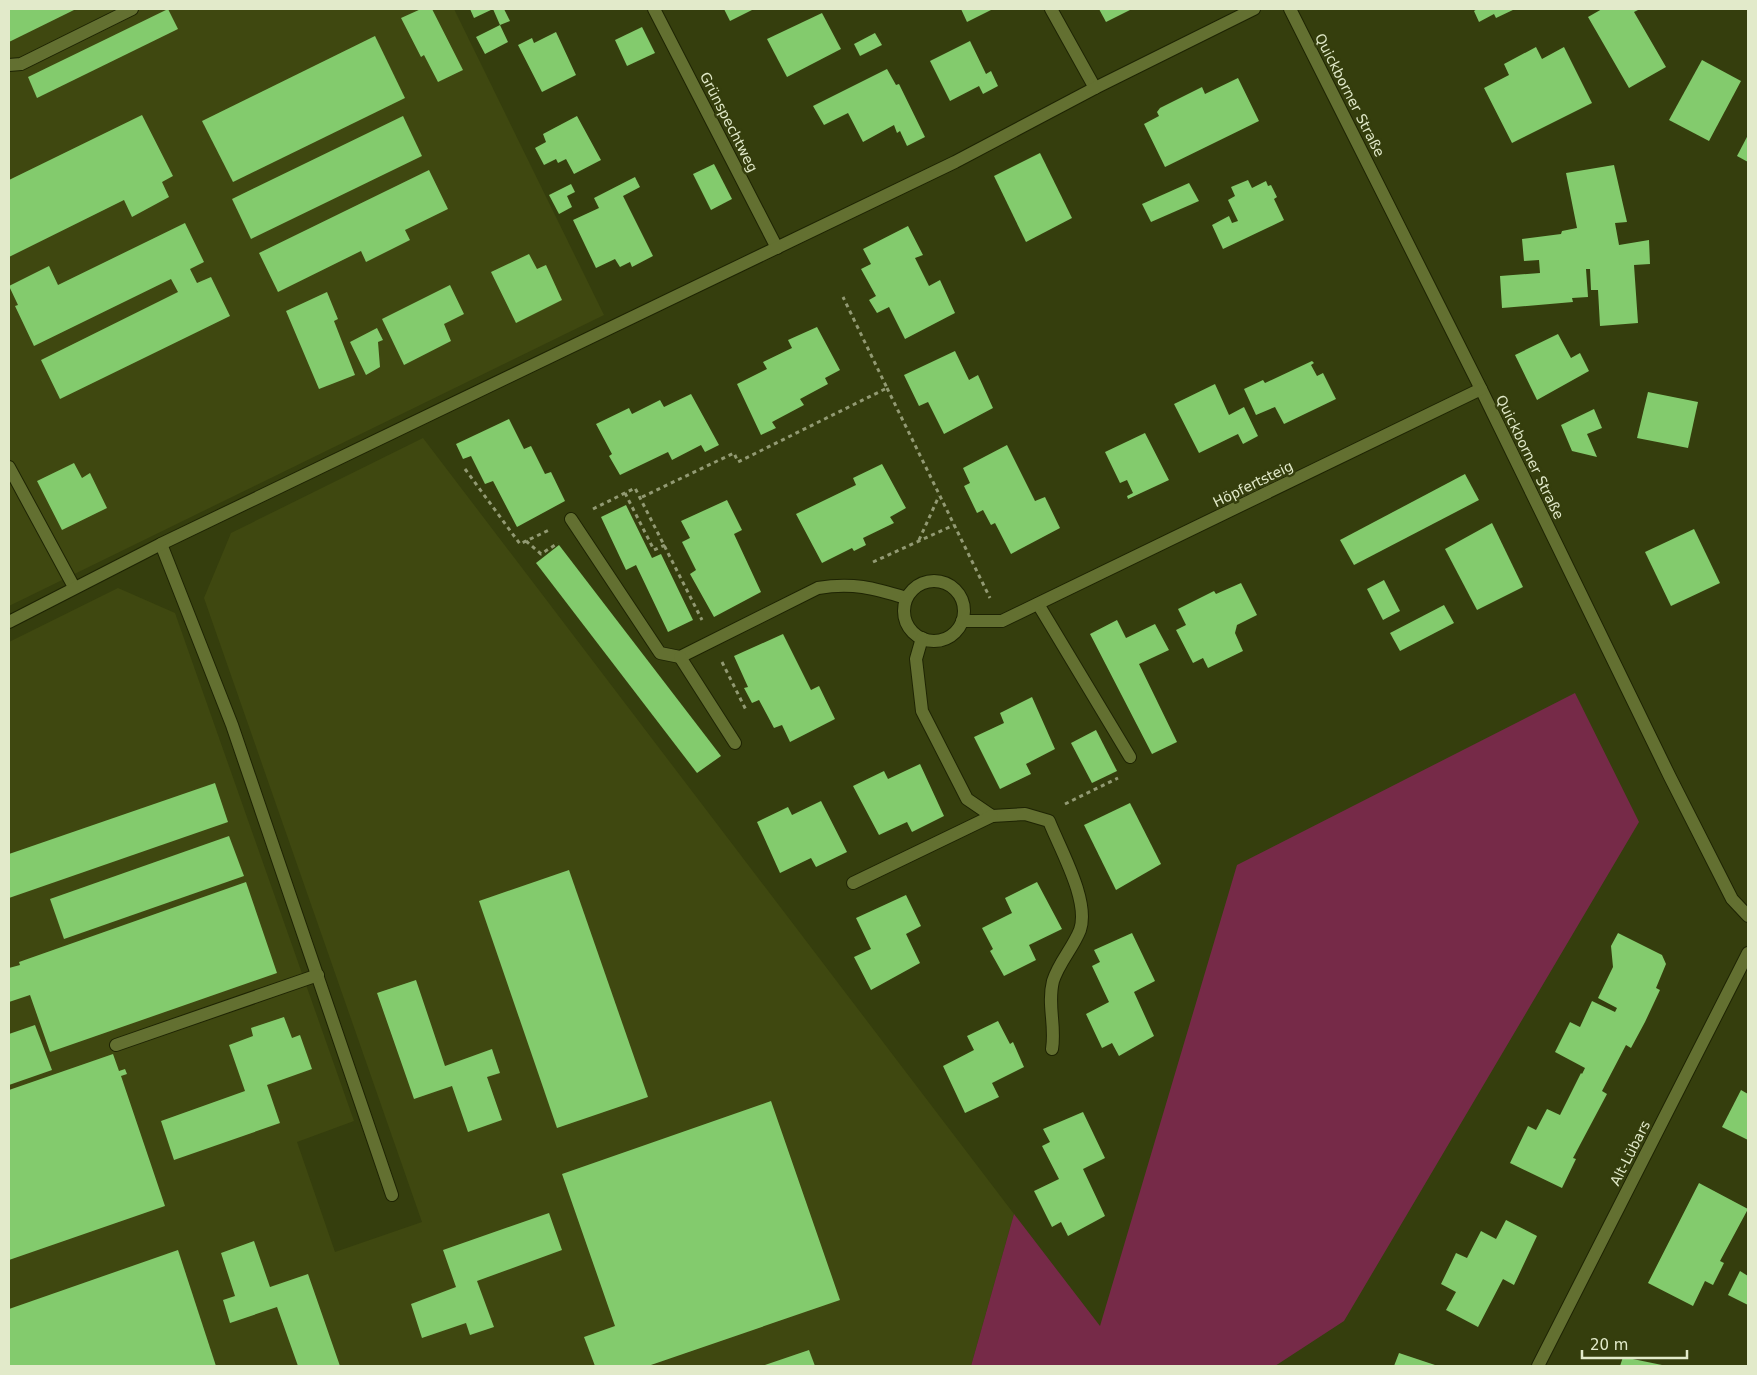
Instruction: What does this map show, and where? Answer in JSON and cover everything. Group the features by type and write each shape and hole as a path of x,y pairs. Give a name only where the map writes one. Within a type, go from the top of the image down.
{"street":[{"path":"9,65 21,64 132,9"},
{"name":"Grünspechtweg","path":"654,9 777,248"},
{"path":"1051,9 1095,88"},
{"path":"9,622 161,544 955,162 1095,88 1254,9"},
{"name":"Quickborner Straße","path":"1290,9 1481,390 1670,777 1732,899 1748,916"},
{"name":"Höpfertsteig","path":"1002,620 1481,390"},
{"path":"9,467 74,587"},
{"path":"571,519 660,653 680,657 818,588 843,584 881,590 906,598"},
{"path":"161,544 232,725 392,1195"},
{"path":"940,581 957,592 962,601 962,621 950,636 931,641 922,638 913,633 904,617 906,598 920,584 940,581"},
{"path":"1038,604 1130,757"},
{"path":"962,621 1002,620"},
{"path":"922,638 916,659 922,711 967,799 992,816"},
{"path":"680,657 735,743"},
{"path":"854,883 992,816 1025,814 1049,822 1079,893 1081,916 1080,929 1053,982 1051,1015 1055,1031 1052,1049"},
{"name":"Alt-Lübars","path":"1538,1366 1744,970 1748,953"},
{"path":"116,1045 318,974"}],"path":[{"path":"843,297 1002,620"},
{"path":"658,532 642,497 734,453 738,462 887,388"},
{"path":"625,493 654,550 665,545"},
{"path":"919,541 940,495"},
{"path":"868,564 954,524"},
{"path":"526,541 541,554 561,542"},
{"path":"1036,818 1123,775"}],"shaded area":[{"path":"9,9 454,9 604,315 9,606"},
{"path":"423,438 1014,1214 971,1366 9,1366 9,642 118,588 175,613 354,1121 297,1142 335,1252 422,1222 204,598 231,533"},
{"path":"1575,693 1639,822 1344,1321 1275,1366 971,1366 1014,1214 1100,1326 1237,865"}],"building":[{"path":"9,9 76,9 9,42"},
{"path":"168,9 178,29 37,98 28,77"},
{"path":"421,9 432,9 463,70 438,82 424,55 421,57 401,18"},
{"path":"470,9 493,9 474,18"},
{"path":"493,9 504,9 510,21 500,25"},
{"path":"724,9 754,9 730,21"},
{"path":"961,9 993,9 967,22"},
{"path":"1099,9 1132,9 1106,22"},
{"path":"1477,9 1515,9 1496,18 1494,14 1479,22 1474,11"},
{"path":"1602,9 1640,9 1634,12 1666,67 1629,88 1588,17"},
{"path":"822,13 841,49 787,77 767,39"},
{"path":"500,25 508,42 485,54 476,37"},
{"path":"642,27 655,53 627,66 615,40"},
{"path":"556,32 576,75 542,92 518,45 532,38 534,43"},
{"path":"875,33 882,45 860,56 854,44"},
{"path":"375,36 405,98 233,182 202,121"},
{"path":"970,41 986,74 991,71 998,86 983,94 979,86 950,101 930,61"},
{"path":"1536,47 1542,59 1564,47 1592,103 1512,143 1484,88 1509,75 1504,64"},
{"path":"1702,60 1741,81 1709,141 1669,120"},
{"path":"887,69 896,85 899,84 925,137 907,146 900,131 897,133 894,125 863,142 848,113 824,125 813,106"},
{"path":"1238,78 1259,121 1165,167 1144,124 1159,116 1157,112 1160,108 1202,87 1205,94"},
{"path":"142,115 173,176 162,182 169,197 132,217 124,200 9,257 9,180"},
{"path":"403,116 422,156 251,239 232,199"},
{"path":"577,116 601,160 574,174 566,159 558,163 556,159 544,165 535,148 546,142 543,134"},
{"path":"1748,135 1748,162 1737,156"},
{"path":"1040,153 1072,218 1026,242 994,176"},
{"path":"714,164 732,199 711,210 693,174"},
{"path":"1614,165 1627,222 1615,223 1619,245 1649,240 1650,264 1634,265 1638,323 1600,326 1598,290 1591,290 1590,269 1586,269 1588,297 1572,298 1573,302 1502,308 1500,276 1540,273 1539,260 1524,261 1522,239 1561,234 1562,231 1577,228 1566,173"},
{"path":"429,170 448,209 405,230 410,240 366,262 361,251 278,292 259,253"},
{"path":"635,177 640,187 623,196 653,256 632,267 630,262 620,267 615,259 596,268 573,220 599,208 594,198"},
{"path":"1248,180 1252,188 1266,181 1268,186 1271,185 1277,197 1274,199 1284,220 1223,249 1212,225 1229,216 1232,223 1238,221 1228,200 1235,196 1231,187"},
{"path":"1189,183 1199,201 1151,222 1142,204"},
{"path":"571,184 575,192 567,196 572,207 559,214 549,195"},
{"path":"185,223 204,262 190,269 197,283 211,277 230,316 60,399 41,360 178,292 171,279 34,346 15,306 18,305 9,286 49,266 58,285"},
{"path":"908,226 923,255 915,258 929,286 940,280 955,313 905,339 889,307 877,313 869,300 876,296 861,269 871,264 863,249"},
{"path":"529,254 537,269 546,265 562,300 516,323 491,272"},
{"path":"450,285 464,314 444,324 451,341 404,365 382,319"},
{"path":"327,292 338,319 334,321 355,375 319,389 286,311"},
{"path":"817,327 840,370 825,378 828,384 800,399 804,405 772,422 776,428 761,435 737,384 767,369 763,362 792,348 788,340"},
{"path":"377,328 383,340 378,342 380,367 366,375 350,342"},
{"path":"1558,334 1571,358 1580,353 1589,371 1537,400 1515,355"},
{"path":"955,351 969,380 978,375 993,408 944,434 928,402 919,406 904,375"},
{"path":"1312,361 1314,363 1311,365 1317,376 1323,373 1336,399 1284,424 1275,407 1256,415 1244,389 1263,380 1265,383"},
{"path":"1215,384 1229,415 1244,407 1258,436 1243,444 1238,434 1199,453 1174,404"},
{"path":"1648,392 1698,402 1688,448 1637,438"},
{"path":"691,394 719,445 705,452 701,445 672,460 668,452 620,475 609,456 612,454 596,424 629,408 632,414 660,400 664,407"},
{"path":"1594,409 1602,428 1587,434 1597,457 1572,451 1561,425"},
{"path":"509,419 524,449 531,446 545,474 551,472 565,501 517,527 493,481 485,484 471,456 463,459 456,444"},
{"path":"1145,433 1169,480 1128,499 1127,496 1133,493 1127,480 1120,483 1105,452"},
{"path":"1007,445 1035,501 1045,497 1060,528 1011,554 995,523 991,525 983,510 977,513 964,486 970,483 963,468"},
{"path":"74,463 82,478 90,473 107,508 62,530 37,481"},
{"path":"882,464 906,508 890,517 894,523 863,538 866,545 854,551 852,548 822,563 796,514 856,485 853,478"},
{"path":"1465,474 1479,500 1354,565 1340,540"},
{"path":"727,500 742,530 734,534 761,592 714,617 690,574 696,570 682,542 690,538 681,521"},
{"path":"626,505 652,558 661,554 693,620 668,632 636,565 626,570 601,517"},
{"path":"1492,523 1523,587 1477,610 1445,549"},
{"path":"1694,529 1720,583 1671,606 1645,552"},
{"path":"559,545 721,756 697,773 536,563"},
{"path":"1384,580 1400,611 1383,620 1367,589"},
{"path":"1241,583 1257,615 1237,625 1235,633 1243,651 1208,668 1203,658 1193,663 1176,630 1186,625 1178,609 1214,591 1216,594"},
{"path":"1444,605 1454,623 1400,651 1390,633"},
{"path":"1117,620 1126,638 1155,624 1169,650 1139,664 1177,742 1152,754 1090,634"},
{"path":"783,634 811,690 819,686 835,719 790,742 782,725 774,728 759,700 752,703 744,688 748,687 734,656"},
{"path":"1032,697 1055,749 1026,764 1031,774 1000,789 974,737 1004,723 1000,713"},
{"path":"1096,730 1117,771 1092,783 1071,743"},
{"path":"920,764 944,816 912,832 907,822 879,835 853,786 884,771 888,779"},
{"path":"215,783 228,822 9,898 9,854"},
{"path":"821,801 847,852 816,867 811,858 780,873 757,822 788,807 792,815"},
{"path":"1130,803 1161,864 1116,890 1084,825"},
{"path":"229,836 244,876 64,939 50,899"},
{"path":"569,870 648,1097 557,1128 479,901"},
{"path":"246,882 277,973 50,1052 30,995 9,1002 9,968 20,965 19,962"},
{"path":"1037,882 1062,929 1029,945 1036,960 1004,976 990,951 993,949 982,928 1012,913 1005,898"},
{"path":"906,895 921,926 906,934 920,963 871,990 854,957 871,949 856,918"},
{"path":"1132,933 1155,981 1134,992 1154,1036 1119,1056 1112,1043 1102,1048 1086,1014 1109,1002 1092,966 1100,962 1094,950"},
{"path":"1618,933 1662,955 1666,964 1656,988 1660,990 1631,1048 1626,1045 1602,1091 1607,1094 1573,1158 1576,1159 1562,1188 1510,1163 1528,1126 1536,1130 1547,1109 1560,1115 1585,1068 1555,1052 1570,1022 1580,1027 1592,1001 1615,1012 1617,1008 1598,998 1613,967 1611,946"},
{"path":"416,980 445,1066 492,1049 500,1073 487,1077 502,1120 468,1132 452,1086 414,1099 377,993"},
{"path":"284,1017 292,1038 300,1035 312,1069 267,1085 280,1123 174,1160 161,1121 245,1091 229,1045 253,1036 251,1028"},
{"path":"998,1021 1010,1044 1013,1042 1024,1067 992,1083 999,1097 965,1113 943,1066 974,1050 967,1036"},
{"path":"35,1025 52,1070 9,1085 9,1034"},
{"path":"113,1054 119,1071 125,1069 127,1074 121,1076 165,1206 9,1260 9,1090"},
{"path":"1741,1090 1748,1094 1748,1140 1722,1127"},
{"path":"771,1101 840,1300 648,1366 595,1366 584,1337 615,1326 562,1174"},
{"path":"1083,1112 1105,1158 1083,1169 1105,1216 1068,1236 1061,1222 1052,1227 1034,1191 1059,1179 1042,1146 1050,1142 1043,1129"},
{"path":"1699,1183 1748,1209 1720,1261 1724,1263 1713,1285 1705,1281 1693,1306 1648,1283"},
{"path":"549,1213 562,1250 477,1281 494,1327 470,1335 466,1323 422,1338 411,1304 456,1287 443,1250"},
{"path":"1506,1220 1537,1236 1514,1285 1503,1279 1478,1327 1446,1310 1456,1292 1441,1284 1456,1253 1467,1258 1481,1231 1496,1239"},
{"path":"254,1241 270,1287 308,1274 340,1366 298,1366 277,1307 230,1323 223,1300 235,1296 221,1253"},
{"path":"178,1250 216,1366 9,1366 9,1309"},
{"path":"1740,1271 1748,1276 1748,1305 1728,1295"},
{"path":"809,1350 815,1366 762,1366"},
{"path":"1399,1353 1438,1366 1394,1366"},
{"path":"1623,1357 1662,1365 1662,1366 1620,1366"}]}
